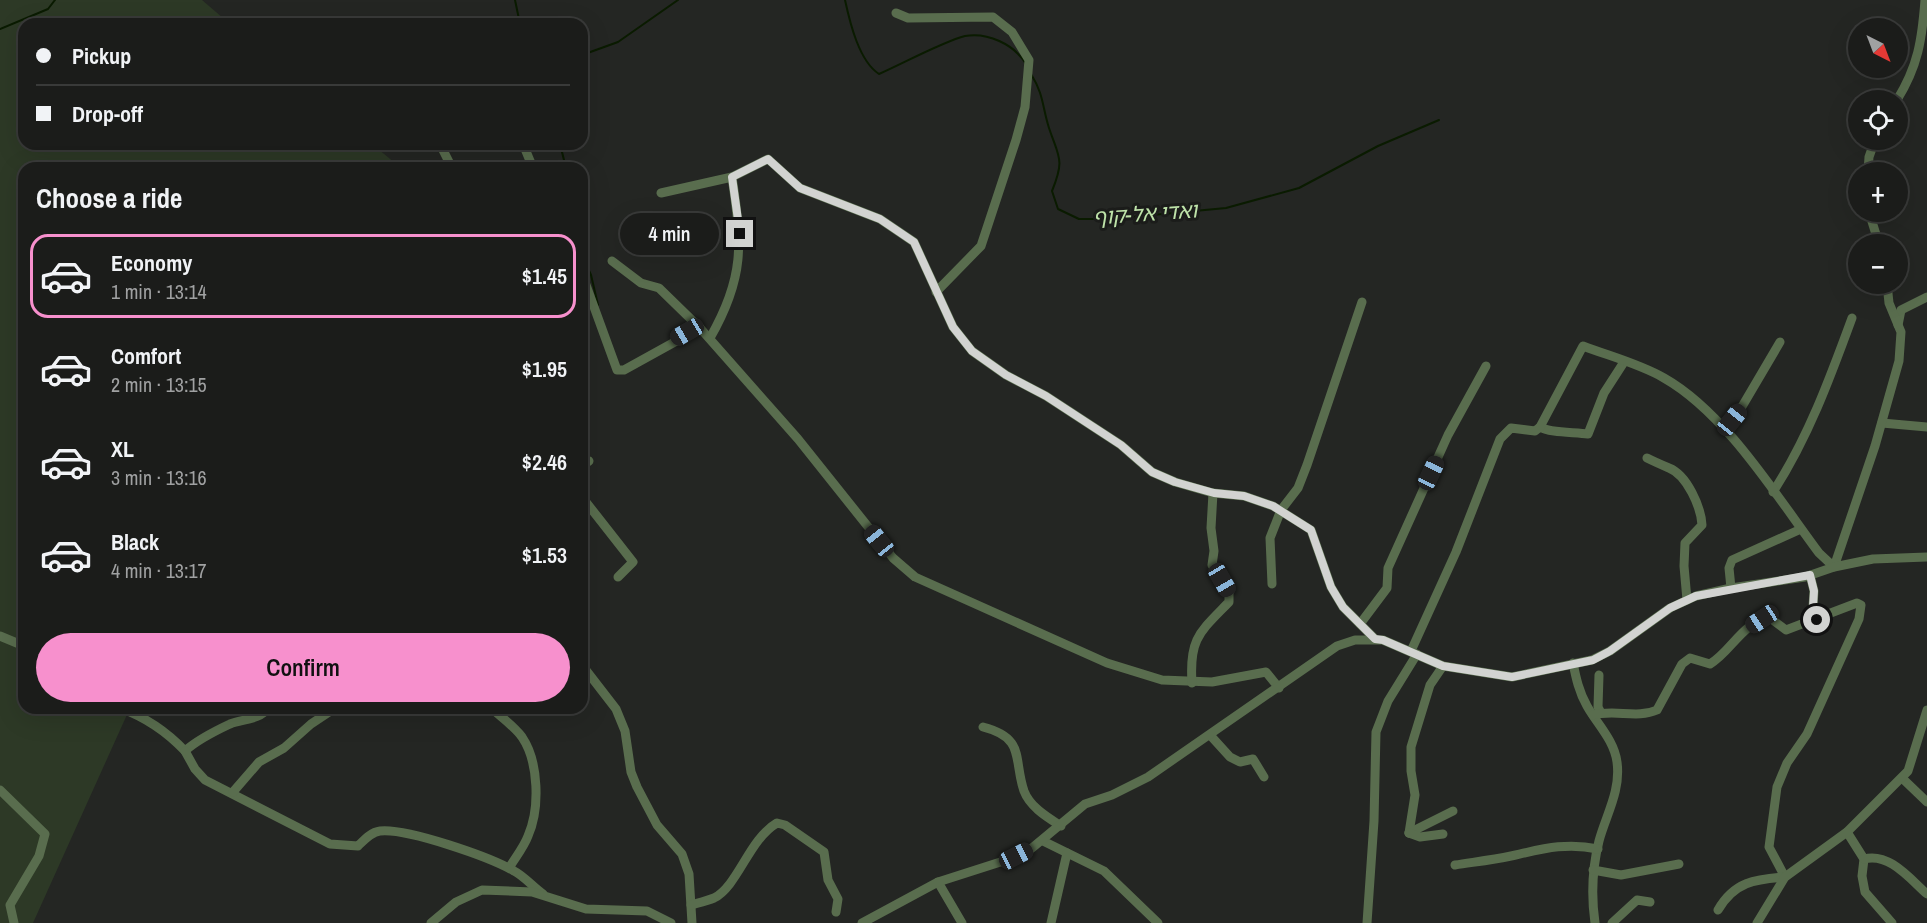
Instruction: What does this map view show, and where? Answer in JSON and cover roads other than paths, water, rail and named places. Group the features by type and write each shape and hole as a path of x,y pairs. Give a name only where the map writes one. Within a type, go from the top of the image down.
{"street":[{"path":"1903,90 1919,56 1925,0"},
{"path":"896,12 908,18 993,17 1012,32 1029,60 1025,107 981,246 936,292"},
{"path":"661,193 732,177 768,159 800,188 880,219 914,242 927,266 936,292 953,327 972,351 1121,445 1152,472 1175,482 1214,493 1244,496 1281,510 1311,530 1331,587 1343,607 1375,639"},
{"path":"710,338 729,297 739,262 740,234 732,177"},
{"path":"612,261 641,283 659,288 710,338 798,439 904,569 915,577 1107,663 1162,680 1192,682 1266,672 1279,688"},
{"path":"588,290 617,370 624,370 700,328"},
{"path":"1834,567 1882,423 1900,352 1901,332 1889,303 1888,294"},
{"path":"1898,325 1901,310 1927,297"},
{"path":"1272,584 1270,538 1281,510 1298,488 1307,465 1362,302"},
{"path":"1773,492 1792,463 1825,392 1852,318"},
{"path":"1725,429 1740,410 1780,342"},
{"path":"1367,923 1374,821 1376,732 1388,701 1414,652 1500,439 1511,428 1535,430 1540,427 1583,346 1664,378 1725,429 1819,553 1834,567"},
{"path":"1540,427 1545,430 1566,430 1588,434 1604,393 1624,362"},
{"path":"1360,624 1387,588 1388,568 1448,435 1486,366"},
{"path":"1882,423 1927,427"},
{"path":"1647,458 1671,468 1683,480 1702,518 1702,525 1685,543 1687,600"},
{"path":"1192,682 1190,657 1197,636 1229,602 1229,592 1212,565 1214,551 1211,528 1214,493"},
{"path":"588,505 633,562 618,577"},
{"path":"1731,588 1729,568 1732,560 1801,529"},
{"path":"862,923 938,882 1016,856 1043,840 1085,804 1148,777 1337,646 1355,640 1375,639 1414,652 1443,666 1512,677 1593,660 1610,651 1670,608 1687,600 1731,588 1810,575 1834,567 1873,560 1927,557"},
{"path":"1810,575 1814,591 1812,622"},
{"path":"1597,714 1647,715 1657,711 1682,664 1690,658 1710,664 1741,633 1762,619 1770,618 1786,630 1857,603 1861,605 1859,619 1807,734 1787,763 1777,787 1769,847 1785,877"},
{"path":"0,636 18,644"},
{"path":"1573,663 1578,689 1597,714 1617,761 1615,796 1593,870 1592,894 1595,923"},
{"path":"1409,833 1415,795 1411,771 1411,747 1430,685 1443,666"},
{"path":"588,673 616,709 621,720 637,788 657,825 682,854 689,874 692,923"},
{"path":"1597,714 1599,675"},
{"path":"1757,923 1785,877 1847,832 1902,778 1913,758 1925,724 1927,710"},
{"path":"134,714 171,736 185,751 195,770 205,780 330,844 358,846 369,835 380,831 413,835 509,868 543,894"},
{"path":"185,751 194,743 231,724 250,719 258,714"},
{"path":"232,792 259,762 284,748 326,714"},
{"path":"497,714 522,737 531,758 535,787 535,814 528,837 509,868"},
{"path":"983,727 997,730 1012,743 1020,762 1025,792 1038,811 1060,826"},
{"path":"1210,735 1230,757 1240,762 1253,759 1264,777"},
{"path":"1902,778 1927,802"},
{"path":"0,790 45,834 39,856 10,905 14,923"},
{"path":"1409,833 1453,811"},
{"path":"691,905 715,898 728,885 766,831 777,823 785,825 824,852 828,880 838,899 836,912"},
{"path":"1847,832 1864,859 1862,882 1865,892 1892,923"},
{"path":"1409,833 1420,837 1443,834"},
{"path":"1043,840 1104,871 1158,923"},
{"path":"1455,865 1510,856 1550,846 1578,844 1598,849"},
{"path":"1051,923 1067,853"},
{"path":"1864,859 1881,858 1896,867 1927,894"},
{"path":"1593,870 1621,875 1679,864"},
{"path":"1718,910 1730,892 1739,886 1760,879 1785,877"},
{"path":"938,882 962,923"},
{"path":"430,923 456,902 482,890 543,894 586,909 647,912 671,923"},
{"path":"1612,923 1637,900 1650,902"}],"waterway":[{"name":"ואדי אל-קוף","path":"26,18 48,9 55,0"},
{"name":"ואדי אל-קוף","path":"515,0 519,18"},
{"name":"ואדי אל-קוף","path":"588,53 618,42 678,0"},
{"name":"ואדי אל-קוף","path":"845,0 861,51 872,68 879,74 945,43 973,35 991,38 1007,45 1026,64"},
{"name":"ואדי אל-קוף","path":"0,29 18,22"},
{"name":"ואדי אל-קוף","path":"1031,74 1041,95 1058,153 1058,172 1052,191 1058,209 1079,219 1110,219 1226,208 1299,188 1378,146 1439,120"},
{"path":"562,150 564,162"},
{"path":"588,268 598,305"}]}
